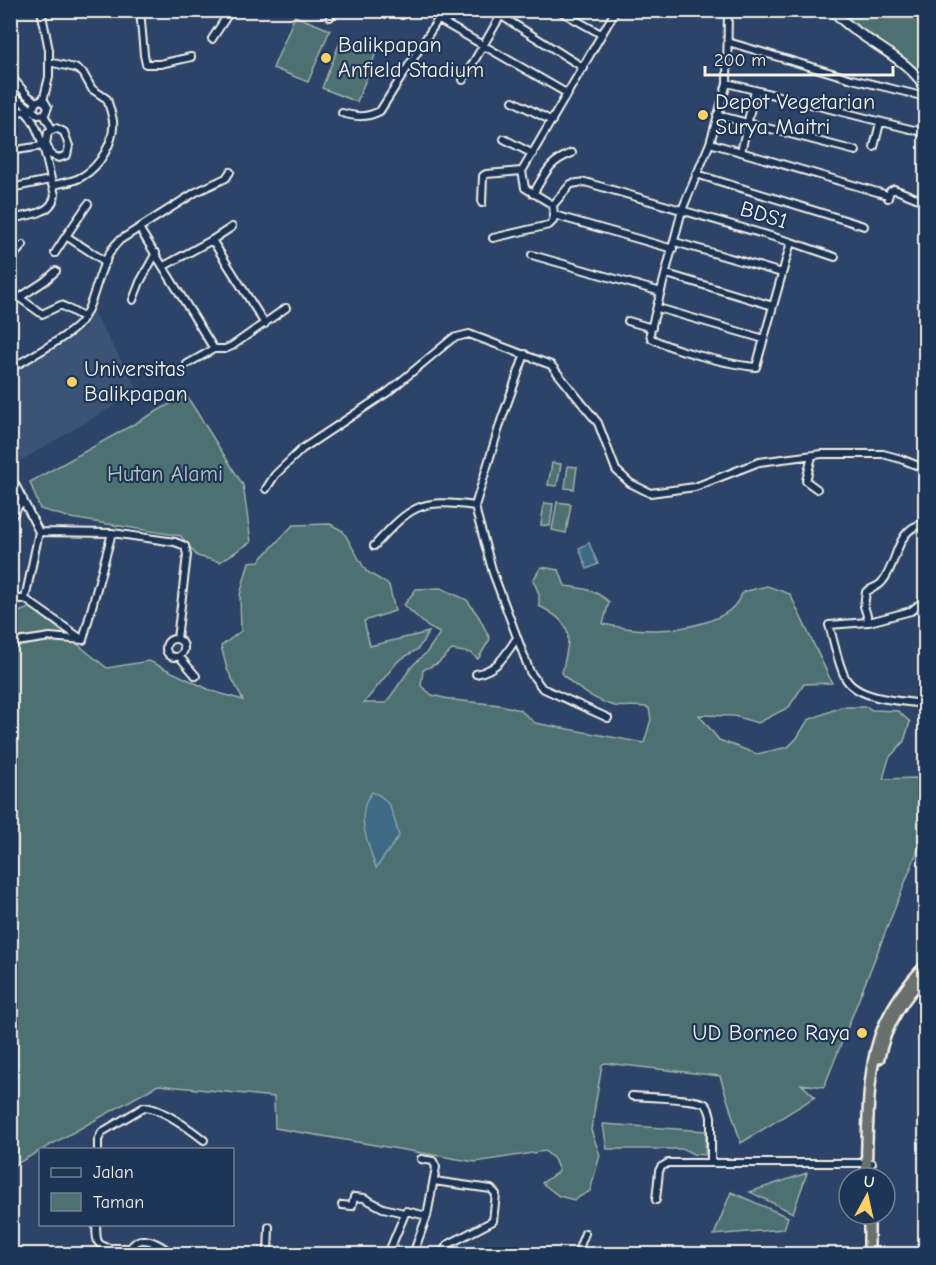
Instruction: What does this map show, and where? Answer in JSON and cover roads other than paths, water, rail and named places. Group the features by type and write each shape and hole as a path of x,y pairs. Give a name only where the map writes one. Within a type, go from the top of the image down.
{"highway":[{"path":"869,1164 869,1088 876,1045 895,1003 926,965"},
{"path":"869,1164 875,1089 882,1046 900,1007 926,975"},
{"path":"869,1226 869,1254"},
{"path":"874,1226 875,1254"}],"street":[{"path":"33,109 49,77 49,50 41,10"},
{"path":"140,10 146,64 160,64 191,57"},
{"path":"212,39 231,10"},
{"path":"342,113 369,117 380,111 444,10"},
{"path":"492,10 503,13 584,68"},
{"path":"558,10 601,34"},
{"path":"493,238 549,225 553,221 553,205 525,188 522,171 616,10"},
{"path":"728,10 727,82 710,143 682,210 651,338 705,356 757,366 791,242"},
{"path":"833,10 843,21 908,69 919,79 926,91"},
{"path":"463,80 503,13"},
{"path":"439,20 568,94"},
{"path":"728,42 852,79 926,97"},
{"path":"10,188 51,182 71,182 85,176 97,164 112,136 113,122 107,99 92,89 83,73 75,68 49,62"},
{"path":"10,75 27,95 47,104 48,110 44,115"},
{"path":"727,82 926,134"},
{"path":"10,89 17,98 38,115 44,115"},
{"path":"741,152 755,90"},
{"path":"513,101 552,121"},
{"path":"10,113 21,111 27,113 42,146 55,195 50,207 45,211 10,219"},
{"path":"44,115 52,129"},
{"path":"717,115 856,151"},
{"path":"873,147 880,123"},
{"path":"52,129 61,130 67,138 68,152 62,158 53,157 47,148 46,135 52,129"},
{"path":"504,139 533,153"},
{"path":"710,143 886,196 894,189 926,202"},
{"path":"10,152 42,146"},
{"path":"533,194 551,165 572,153"},
{"path":"482,203 483,176 522,171"},
{"path":"10,369 73,330 83,317 115,244 196,192 226,178 230,172"},
{"path":"696,174 864,226"},
{"name":"BDS1","path":"553,205 571,184 578,182 682,210 835,257"},
{"path":"56,253 88,204"},
{"path":"554,215 782,273"},
{"path":"164,266 232,227"},
{"path":"139,228 214,349"},
{"path":"66,236 106,262"},
{"path":"212,240 265,324"},
{"path":"10,259 23,245"},
{"path":"134,300 140,282 156,253"},
{"path":"532,255 662,292"},
{"path":"56,271 23,295 21,299 41,314 61,305 83,317"},
{"path":"666,274 773,306"},
{"path":"658,308 764,339"},
{"path":"187,364 214,349 225,349 232,346 286,309"},
{"path":"628,321 652,328"},
{"path":"266,489 275,475 295,455 388,392 453,338 469,334 551,365 597,423 616,470 630,483 650,493 695,488 759,462 812,456 883,454 926,469"},
{"path":"525,354 501,421 475,506 493,573 530,672 542,688 608,718"},
{"path":"812,456 806,482 817,489"},
{"path":"10,474 39,532 25,599"},
{"path":"10,519 23,499"},
{"path":"374,546 414,508 452,502 475,506"},
{"path":"868,622 864,601 867,592 883,581 909,530 926,523"},
{"path":"39,532 112,533 175,542 185,546 187,555 177,639"},
{"path":"83,640 112,533"},
{"path":"10,599 25,599 83,640"},
{"path":"926,599 911,611 868,622 829,625 846,678 859,691 869,695 926,704"},
{"path":"10,643 50,638 83,640"},
{"path":"476,674 495,668 517,638"},
{"path":"177,639 182,641 184,647 179,656 171,656 166,650 168,641 177,639"},
{"path":"179,656 196,676"},
{"path":"632,1096 705,1104 711,1117 711,1163"},
{"path":"98,1148 98,1140 102,1132 144,1107 169,1117 204,1140"},
{"path":"413,1254 427,1216 436,1164 433,1161 421,1159"},
{"path":"656,1200 659,1171 664,1164 672,1162 869,1164"},
{"path":"434,1181 491,1189 496,1194 493,1221 447,1245 442,1254"},
{"path":"342,1205 352,1206 355,1196 366,1198 383,1208 427,1216"},
{"path":"388,1254 404,1213"},
{"path":"96,1226 97,1242 110,1251 131,1251 139,1240 164,1247 171,1254"},
{"path":"268,1254 269,1227"},
{"path":"577,1254 585,1233"},
{"path":"152,1254 155,1244"}],"place":[{"name":"Balikpapan Anfield Stadium","path":"326,58"},
{"name":"Depot Vegetarian Surya Maitri","path":"703,115"},
{"name":"Universitas Balikpapan","path":"72,382"},
{"name":"UD Borneo Raya","path":"862,1033"}],"park label":[{"name":"Hutan Alami","path":"165,474"}]}
